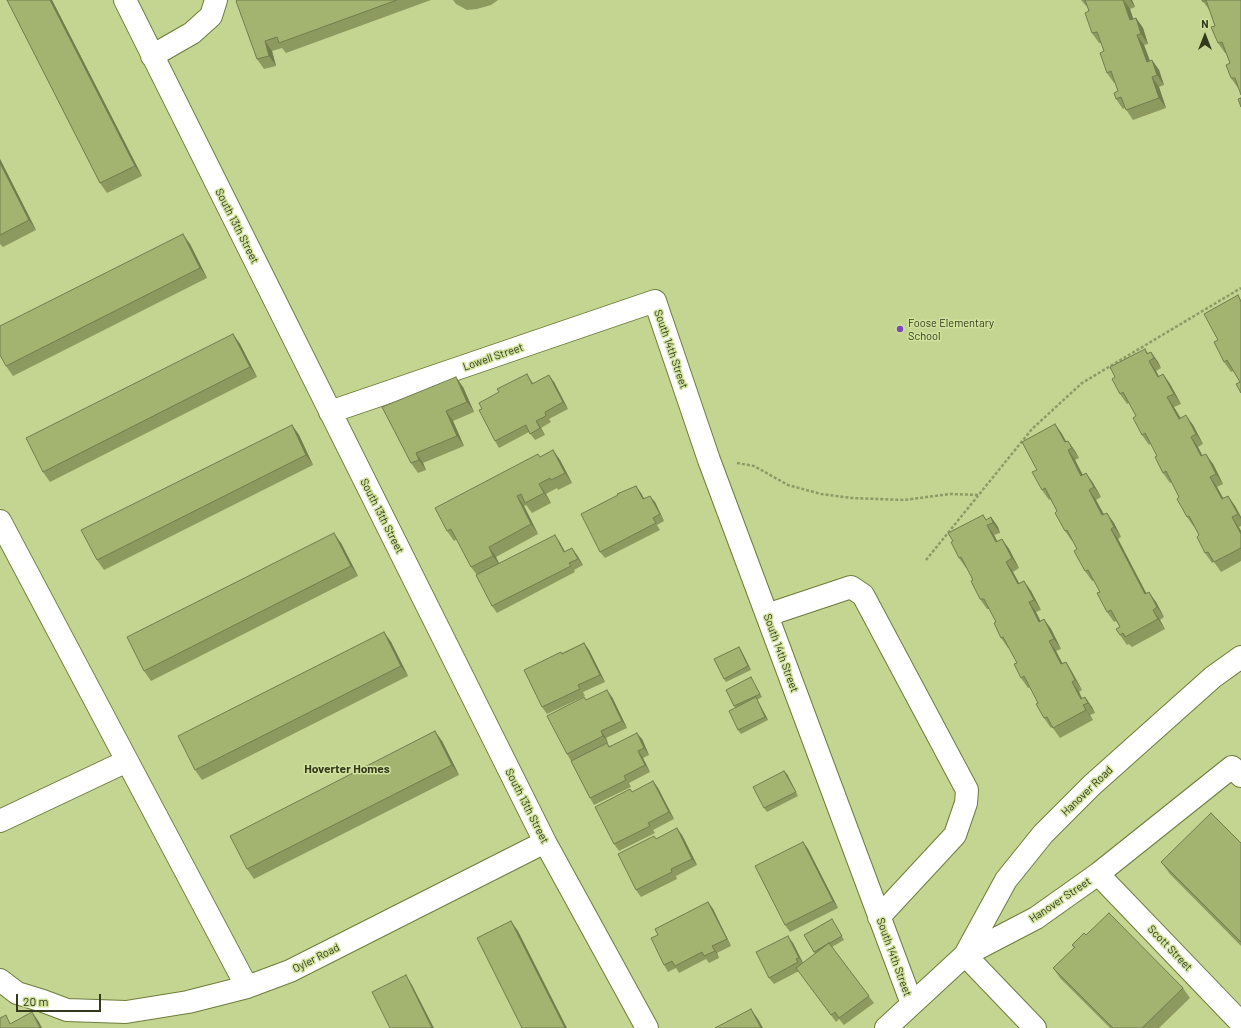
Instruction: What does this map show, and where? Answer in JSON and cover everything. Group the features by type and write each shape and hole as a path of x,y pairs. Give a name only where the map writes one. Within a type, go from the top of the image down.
{"street":[{"name":"South 13th Street","path":"125,0 545,842 647,1028"},
{"path":"152,56 192,33 211,16 216,0"},
{"name":"Lowell Street","path":"330,412 655,301"},
{"name":"South 14th Street","path":"655,301 709,460 912,1004"},
{"path":"0,521 248,987"},
{"path":"767,615 851,587 863,595 967,790 966,803 955,835 879,917"},
{"name":"Hanover Road","path":"965,955 1006,880 1043,834 1098,780 1213,677 1241,656"},
{"path":"0,821 127,761"},
{"name":"Hanover Street","path":"886,1028 965,955 1036,918 1237,771"},
{"name":"Oyler Road","path":"0,980 17,993 67,1010 126,1012 188,1002 248,987 290,971 545,842"},
{"name":"Scott Street","path":"1098,874 1241,1023"},
{"path":"965,955 1035,1028"}],"path":[{"path":"926,560 1032,429 1082,383 1241,288"},
{"path":"709,460 754,466 788,485 821,494 836,496 904,500 950,494 979,495"}],"building":[{"path":"7,0 50,0 135,166 100,183"},
{"path":"397,0 279,43 277,37 265,41 269,56 257,59 236,1"},
{"path":"1085,0 1123,0 1130,20 1136,18 1141,34 1137,35 1147,62 1152,60 1157,75 1152,77 1159,98 1126,110 1121,97 1116,99 1114,93 1118,91 1111,71 1107,73 1100,53 1104,51 1097,32 1092,33 1085,13 1089,11"},
{"path":"1206,0 1241,0 1241,95 1235,78 1231,78 1226,65 1230,63 1222,42 1218,43 1211,27 1215,26"},
{"path":"1241,98 1241,107 1238,99"},
{"path":"0,163 29,220 0,235"},
{"path":"183,234 200,268 6,366 0,355 0,326"},
{"path":"1238,295 1241,302 1241,393 1236,384 1240,382 1227,360 1224,362 1214,342 1218,340 1204,314"},
{"path":"233,334 250,367 43,472 26,438"},
{"path":"1145,349 1147,354 1151,352 1154,358 1149,361 1158,377 1163,374 1174,394 1167,397 1179,419 1186,415 1196,434 1191,437 1201,456 1206,454 1216,474 1210,477 1222,499 1228,496 1238,514 1232,517 1241,534 1241,548 1214,562 1208,552 1205,553 1197,537 1199,535 1189,516 1187,517 1177,499 1179,497 1166,471 1163,473 1155,457 1157,456 1145,433 1142,435 1133,418 1136,416 1123,392 1120,394 1112,379 1115,377 1110,367"},
{"path":"527,374 532,384 549,375 563,402 545,412 546,416 536,421 540,428 530,434 526,425 495,441 479,410 482,409 479,403 499,392 497,389"},
{"path":"456,377 467,402 446,411 457,436 416,453 419,460 411,463 382,407"},
{"path":"1055,424 1065,442 1068,441 1072,448 1068,450 1081,476 1086,473 1094,487 1089,490 1102,515 1107,513 1114,527 1111,529 1145,594 1149,592 1157,607 1153,610 1158,619 1125,637 1123,633 1120,635 1116,629 1120,627 1111,610 1107,612 1097,593 1100,592 1088,570 1085,571 1074,551 1077,549 1067,530 1065,531 1055,513 1057,511 1045,488 1042,490 1032,472 1037,470 1022,442"},
{"path":"292,425 306,455 97,560 81,530"},
{"path":"553,450 565,473 551,480 550,478 539,484 544,493 525,503 521,494 517,496 531,524 489,547 493,556 471,567 451,529 447,531 435,508 538,454 540,457"},
{"path":"636,486 643,499 650,496 660,514 653,518 656,523 600,552 581,514 618,495 617,494"},
{"path":"983,515 986,520 991,517 993,523 987,525 996,542 1002,539 1012,558 1006,562 1018,584 1024,581 1034,600 1029,602 1039,622 1044,619 1054,639 1049,641 1061,664 1066,662 1075,680 1072,682 1081,699 1085,697 1088,703 1083,705 1086,710 1053,728 1047,717 1044,718 1036,704 1038,703 1024,676 1021,678 1014,664 1017,663 1003,637 1001,638 994,623 996,622 984,599 980,599 971,581 973,580 961,557 959,558 951,542 953,541 948,533"},
{"path":"334,533 351,566 144,671 127,637"},
{"path":"555,535 564,552 572,548 578,559 569,563 571,566 492,606 476,575"},
{"path":"384,632 401,666 195,770 178,736"},
{"path":"584,643 600,675 578,685 580,689 542,707 524,670 561,652 562,654"},
{"path":"739,647 748,666 724,679 714,659"},
{"path":"751,677 760,694 734,706 726,690"},
{"path":"607,690 622,721 601,731 603,736 567,754 547,716 584,697 586,700"},
{"path":"756,697 765,717 738,730 729,711"},
{"path":"435,731 452,765 247,869 230,836"},
{"path":"637,733 644,748 638,751 645,765 624,776 626,780 590,798 571,761 607,743 609,747"},
{"path":"784,771 796,792 764,808 753,787"},
{"path":"653,781 669,812 648,823 650,826 614,844 595,807 630,789 632,792"},
{"path":"1211,813 1241,843 1241,942 1161,862"},
{"path":"677,828 692,859 671,869 672,872 636,890 618,854 654,836 656,839"},
{"path":"803,842 833,901 785,925 755,866"},
{"path":"708,902 727,939 712,946 715,951 704,956 702,952 675,966 672,961 664,965 651,938 658,935 655,929"},
{"path":"1109,913 1183,988 1142,1028 1113,1028 1053,968 1075,947 1072,945 1084,933 1086,935"},
{"path":"832,919 842,936 814,952 804,935"},
{"path":"511,921 565,1028 522,1028 477,938"},
{"path":"788,936 799,958 796,959 798,962 769,978 756,952"},
{"path":"829,943 869,996 839,1018 835,1012 831,1015 796,968"},
{"path":"406,975 432,1028 390,1028 372,992"},
{"path":"751,1009 761,1028 715,1028"},
{"path":"32,1012 40,1028 0,1028 0,1018 6,1015 10,1024"}],"place":[{"name":"Foose Elementary School","path":"900,329"}],"district":[{"name":"Hoverter Homes","path":"347,769"}]}
